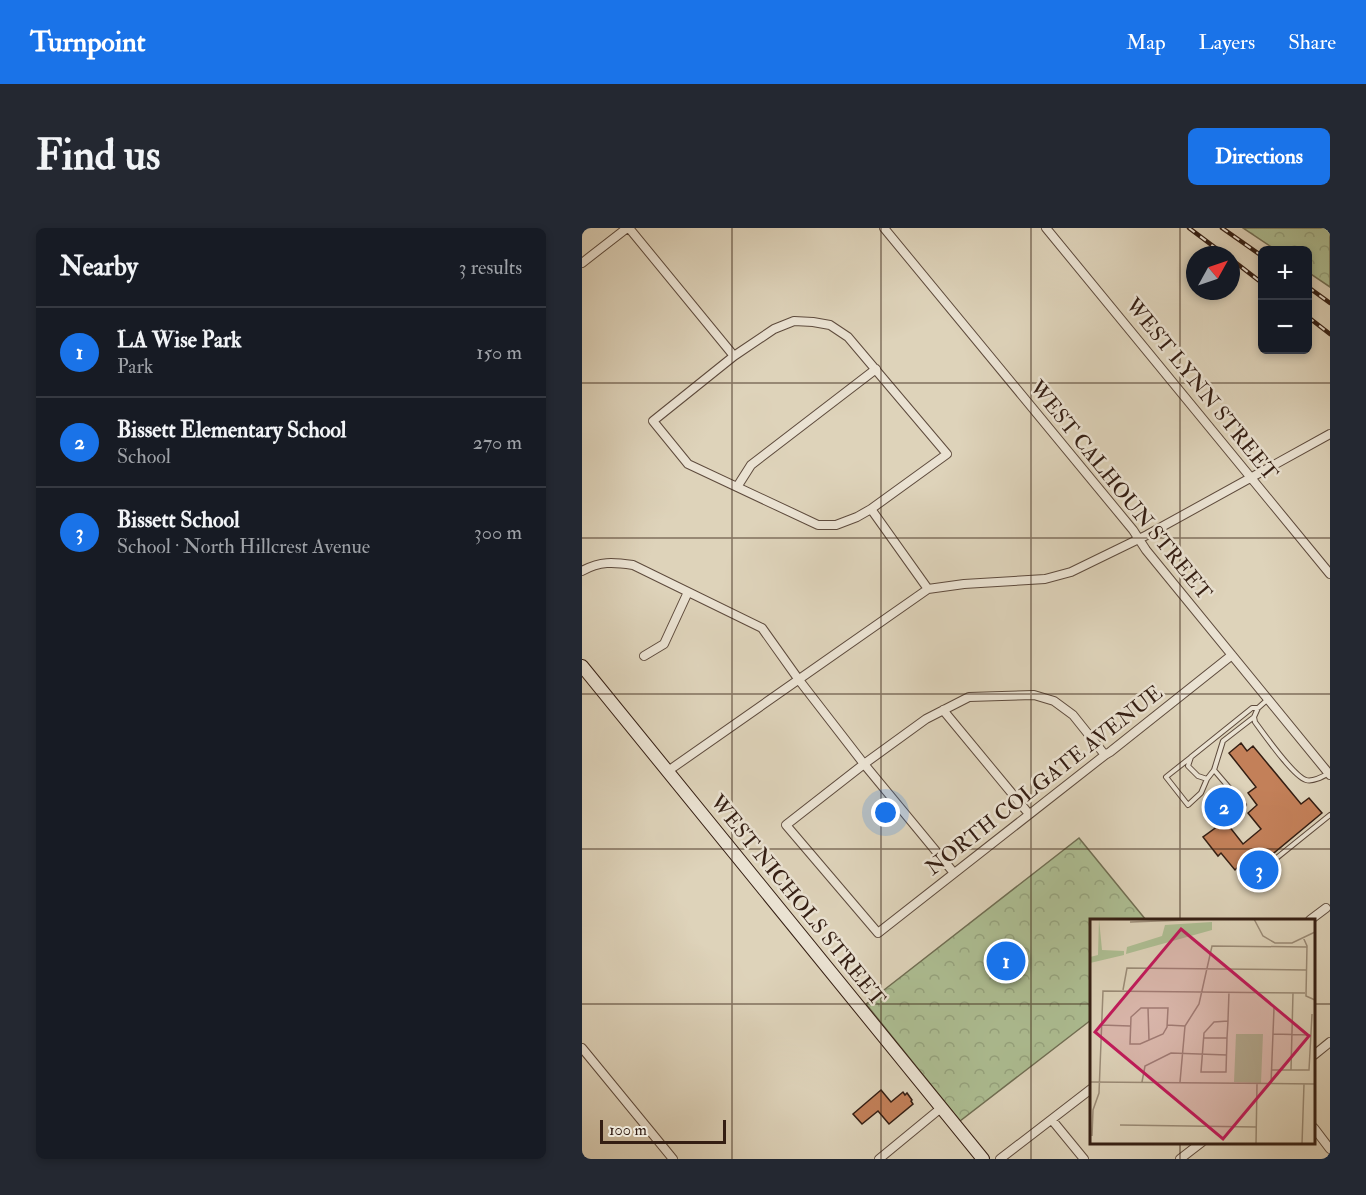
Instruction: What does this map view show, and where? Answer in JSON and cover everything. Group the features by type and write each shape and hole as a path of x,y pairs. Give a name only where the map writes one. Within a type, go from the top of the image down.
{"street":[{"path":"582,263 628,228 734,356"},
{"name":"WEST CALHOUN STREET","path":"884,228 1329,774"},
{"name":"WEST LYNN STREET","path":"1046,228 1330,574"},
{"path":"794,321 830,325 848,337 948,454 857,517 836,525 818,525 688,464 652,421 734,356 774,329 794,321"},
{"path":"737,487 751,465 876,369"},
{"path":"668,771 928,590 964,584 1036,580 1071,572 1139,539 1330,434"},
{"path":"871,509 928,590"},
{"path":"582,571 603,563 633,565 762,628 798,680 954,873"},
{"path":"644,656 664,644 688,592"},
{"name":"NORTH COLGATE AVENUE","path":"864,764 786,825 878,933 1232,655"},
{"name":"WEST NICHOLS STREET","path":"582,666 983,1159"},
{"path":"864,764 926,719 969,697 1034,695 1054,701 1073,715 1105,755"},
{"path":"943,710 1029,814"},
{"path":"1312,919 1326,908"},
{"path":"1315,1054 1330,1042"},
{"path":"582,1048 673,1159"},
{"path":"1000,1159 1090,1091"},
{"path":"879,1159 941,1108"},
{"path":"1052,1120 1084,1159"},
{"path":"1315,1129 1330,1149"},
{"path":"1180,1159 1201,1144"}],"lane":[{"path":"1258,708 1252,708 1166,777 1188,806 1201,794 1207,779 1214,770 1222,741 1254,717 1258,708 1268,699"},
{"path":"1254,717 1255,722 1295,773 1306,780 1318,779 1329,774"},
{"path":"1191,757 1188,766 1198,776 1207,779"},
{"path":"1214,770 1244,805"},
{"path":"1248,881 1330,815"}],"green space":[{"path":"1243,228 1330,228 1330,287 1312,275 1312,246 1270,246"},
{"path":"1079,838 1145,919 1090,919 1090,1021 960,1121 866,1004"}],"building":[{"path":"1241,743 1247,751 1253,746 1301,804 1309,798 1322,813 1245,877 1237,868 1235,870 1221,853 1218,856 1203,837 1225,821 1243,844 1261,829 1248,813 1257,805 1248,793 1256,787 1229,753"},
{"path":"881,1090 891,1102 903,1092 905,1095 907,1093 913,1104 889,1124 878,1111 862,1124 853,1114"}],"railway":[{"path":"1189,228 1213,246"},
{"path":"1222,228 1258,253"},
{"path":"1240,266 1258,280"},
{"path":"1312,290 1330,303"},
{"path":"1312,320 1330,334"}],"place":[{"name":"Bissett Elementary School","path":"1224,807"},
{"name":"Bissett School","path":"1259,870"},
{"name":"LA Wise Park","path":"1006,961"}]}
